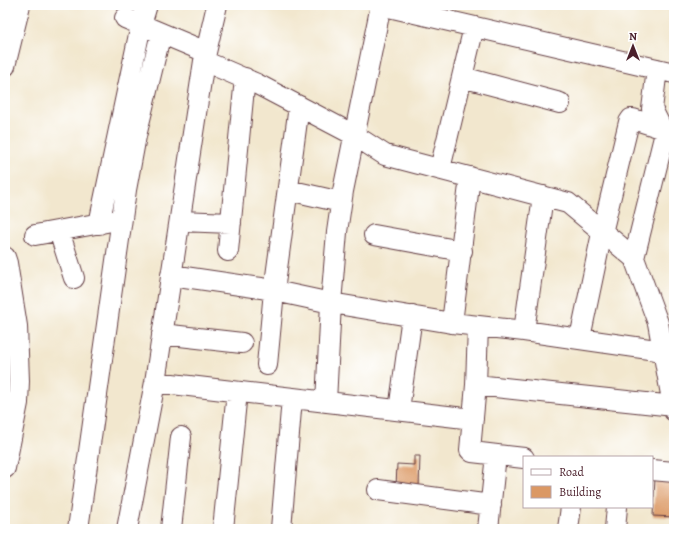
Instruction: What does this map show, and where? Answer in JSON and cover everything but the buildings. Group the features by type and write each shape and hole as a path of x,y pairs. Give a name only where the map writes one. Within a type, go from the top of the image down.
{"street":[{"path":"5,66 20,5"},
{"path":"99,224 133,21 147,5"},
{"path":"128,529 155,382 205,56 217,5"},
{"path":"326,402 331,303 341,202 381,5 666,71 652,109 664,137 634,258"},
{"path":"133,21 161,33 354,135 385,155 568,203 634,258 666,324 663,351 674,408 476,385"},
{"path":"440,169 474,27"},
{"path":"78,529 126,190 136,136 161,33"},
{"path":"462,77 560,103"},
{"path":"228,251 245,78"},
{"path":"267,365 274,291 299,106"},
{"path":"580,338 602,232 629,122 633,119 661,128"},
{"path":"452,323 470,177"},
{"path":"288,190 341,202"},
{"path":"524,331 543,196"},
{"path":"35,234 122,220"},
{"path":"180,221 231,223"},
{"path":"59,230 74,278"},
{"path":"374,235 462,250"},
{"path":"5,257 17,326 20,381 18,403 8,442 5,468"},
{"path":"171,274 452,323 580,338 663,351"},
{"path":"399,410 412,316"},
{"path":"478,326 476,385 471,451 523,458"},
{"path":"162,334 242,343"},
{"path":"155,382 473,419"},
{"path":"223,529 237,392"},
{"path":"281,529 292,398"},
{"path":"171,529 181,437"},
{"path":"488,529 496,455"},
{"path":"653,470 674,472"},
{"path":"378,490 491,505"},
{"path":"568,529 571,508"},
{"path":"615,529 617,508"}]}
